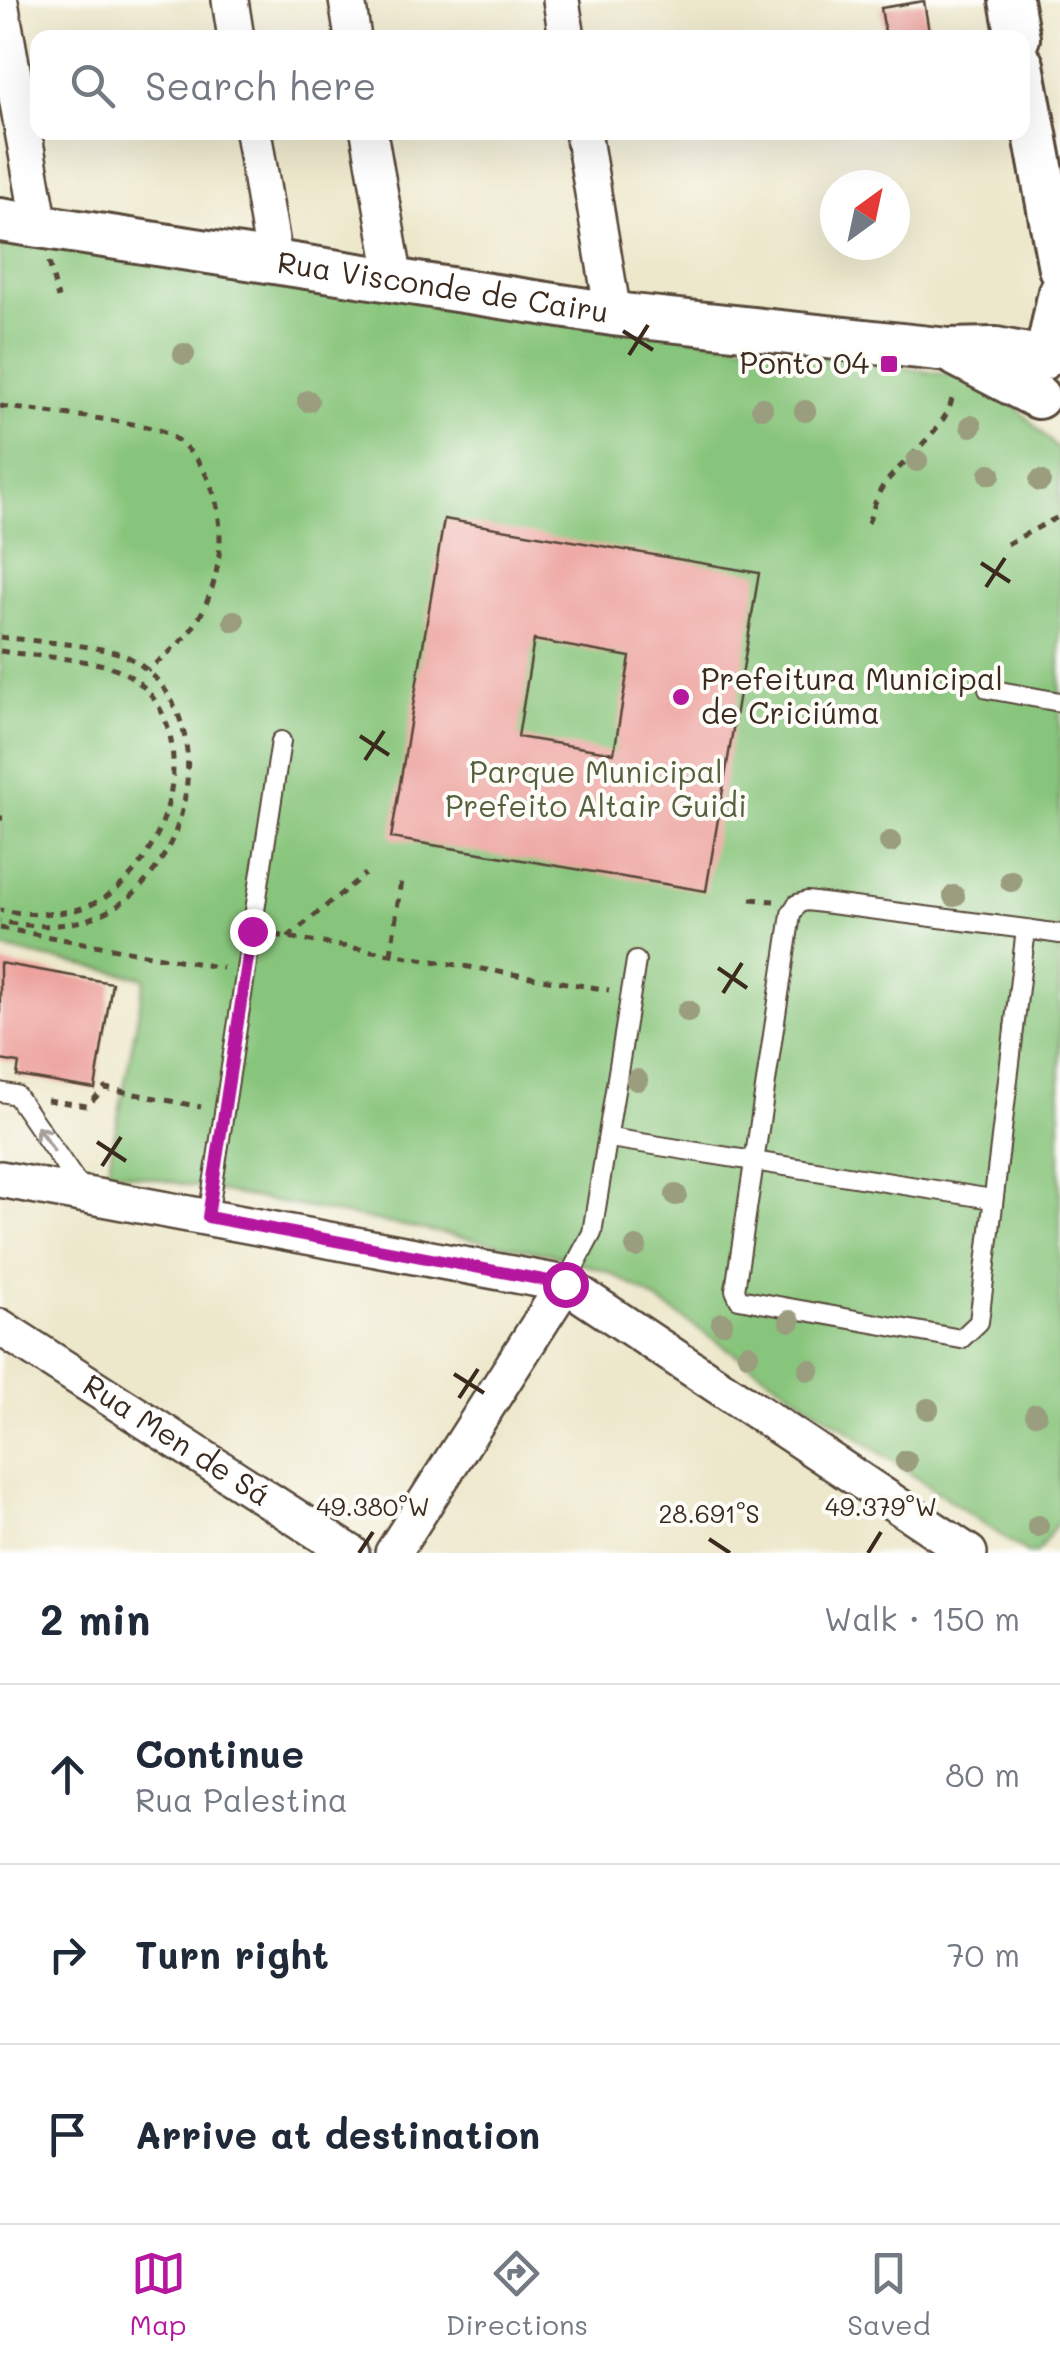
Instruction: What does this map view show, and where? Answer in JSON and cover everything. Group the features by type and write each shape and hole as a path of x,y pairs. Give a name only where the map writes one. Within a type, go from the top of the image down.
{"street":[{"path":"230,0 235,30"},
{"path":"347,0 352,30"},
{"path":"561,0 566,30"},
{"path":"1011,0 1017,30"},
{"path":"0,2 20,223"},
{"path":"1030,92 1051,167 1060,268"},
{"path":"254,140 275,263"},
{"path":"370,140 394,281"},
{"path":"584,140 613,314"},
{"name":"Rua Visconde de Cairu","path":"20,223 613,314 948,350 996,349 1051,387"},
{"path":"1051,387 1060,292"},
{"path":"0,1179 565,1284 969,1553"},
{"path":"393,1553 565,1284"},
{"name":"Rua Men de Sá","path":"0,1327 351,1553"}],"lane":[{"path":"988,690 1060,702"},
{"path":"208,1217 281,741"},
{"path":"1026,929 978,1322 961,1339 739,1298 735,1290 791,914 797,904 807,901 1026,929 1060,934"},
{"path":"565,1284 592,1233 636,961"},
{"path":"8,1094 84,1194"},
{"path":"610,1138 992,1199"}],"path":[{"path":"868,522 882,488 953,403 948,350"},
{"path":"0,406 164,432 199,460 220,506 221,531 212,576 202,614 182,641 147,670"},
{"path":"1007,544 1060,516"},
{"path":"0,637 124,655 147,670 164,688 184,735 187,785 180,828 151,874 112,909 55,927 0,925"},
{"path":"0,651 118,668 143,686 158,707 170,738 172,785 166,824 140,867 103,899 52,915 0,910"},
{"path":"288,937 366,874"},
{"path":"391,954 401,880"},
{"path":"0,925 246,972"},
{"path":"252,931 631,994"},
{"path":"8,1094 87,1106 105,1088 224,1111"}],"green space":[{"name":"Parque Municipal Prefeito Altair Guidi","path":"0,232 983,380 997,387 1060,452 1060,1519 1037,1553 1027,1553 649,1295 608,1272 551,1254 108,1170 145,978 0,948"}],"building":[{"path":"924,1 929,30 885,30 881,8"},
{"name":"Prefeitura Municipal de Criciúma","path":"444,519 759,573 706,891 391,838","holes":["534,640 630,657 614,753 518,737"]},
{"path":"0,963 112,983 95,1089 17,1076 19,1063 0,1060"}],"place":[{"name":"Ponto 04","path":"889,364"},
{"name":"Prefeitura Municipal de Criciúma","path":"681,697"}],"route":[{"path":"252,931 208,1217 565,1284"}]}
